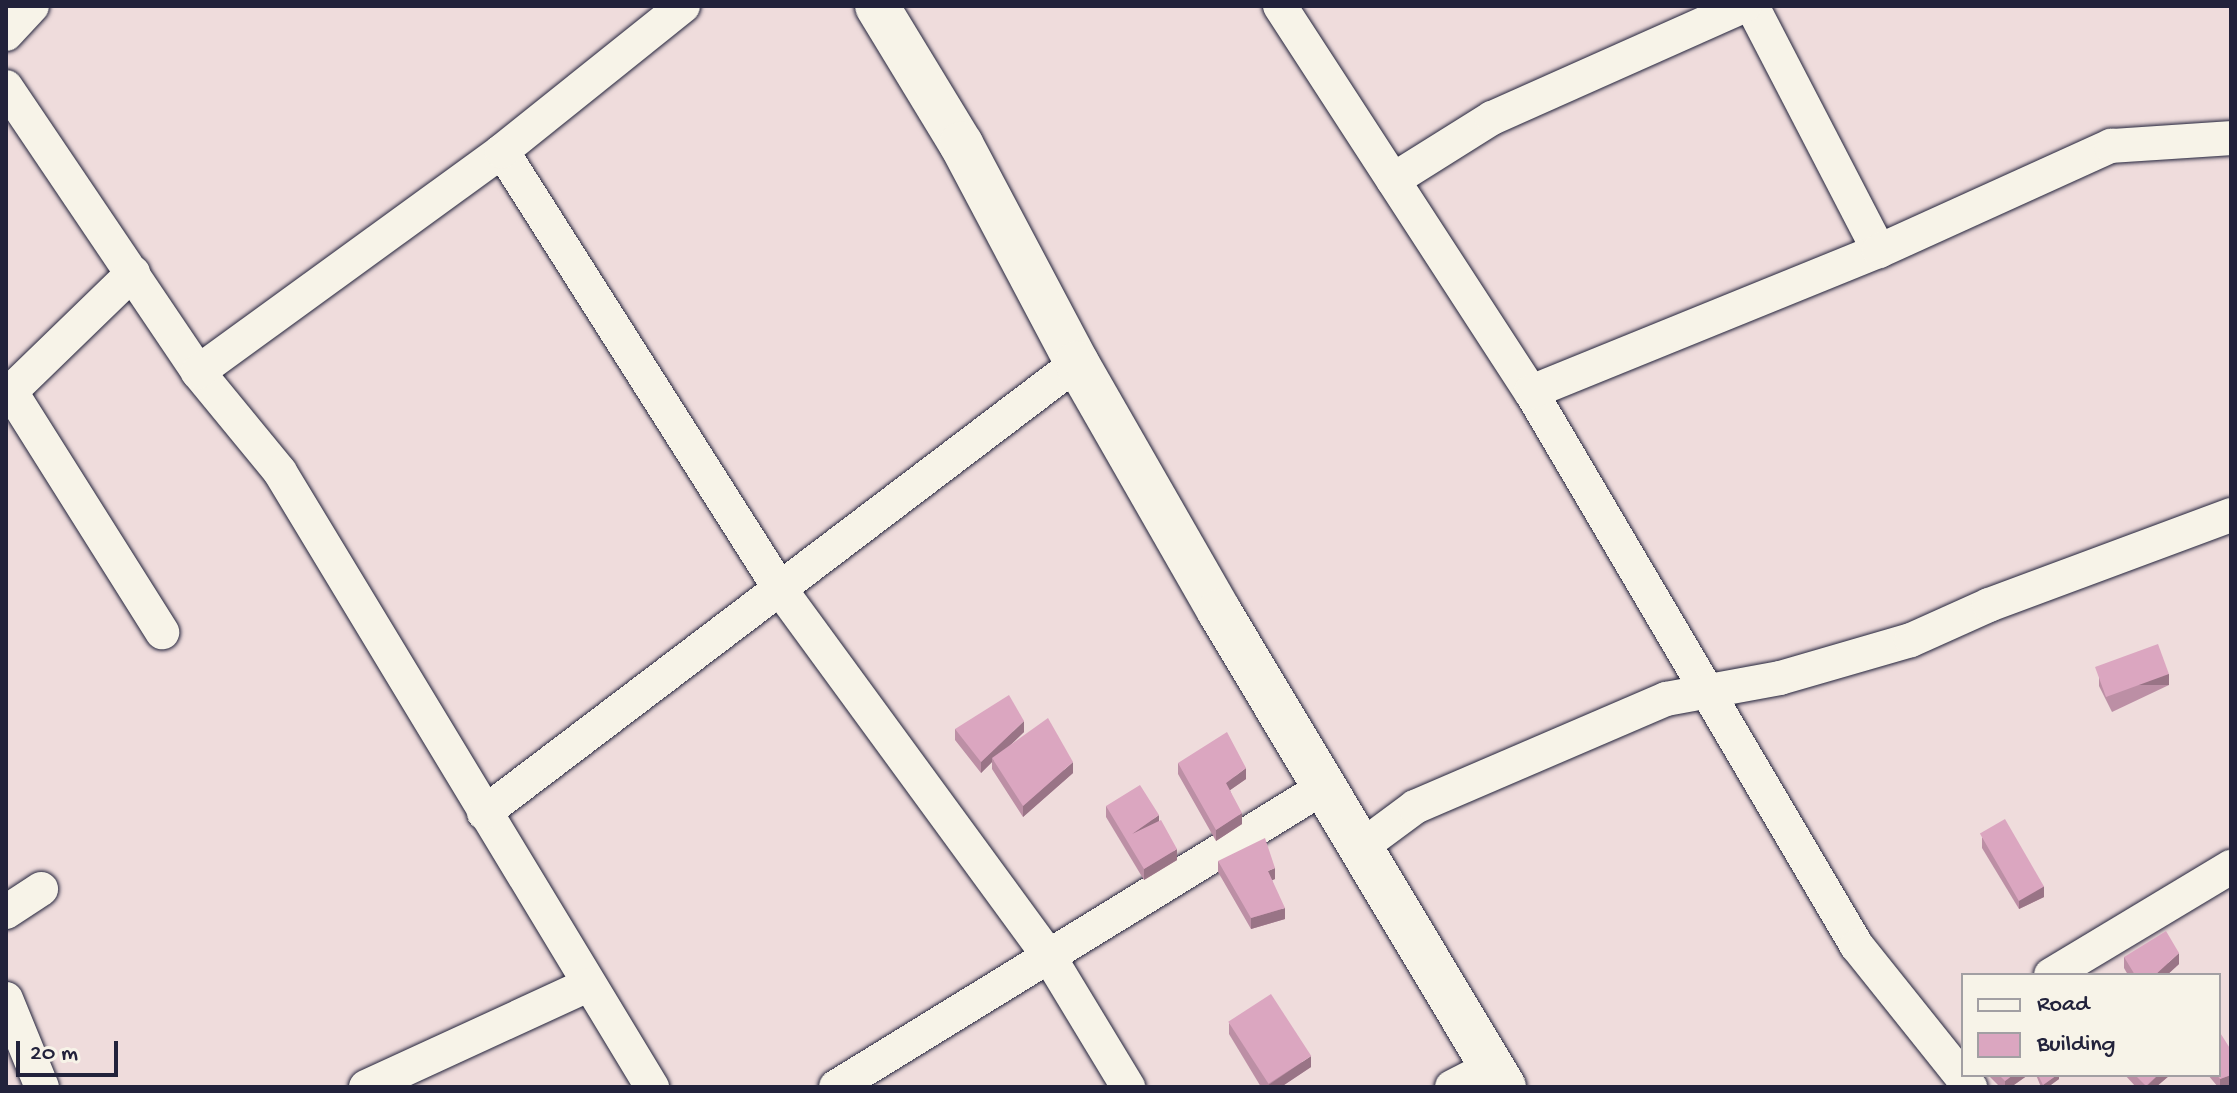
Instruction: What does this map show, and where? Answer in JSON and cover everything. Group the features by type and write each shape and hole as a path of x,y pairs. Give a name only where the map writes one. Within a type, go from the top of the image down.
{"street":[{"path":"6,34 32,6"},
{"path":"198,372 502,151 683,6"},
{"path":"877,6 961,144 1077,363 1361,847 1482,1081"},
{"path":"1280,6 1531,392 1857,946 1949,1036 1961,1065"},
{"path":"1393,180 1492,118 1744,6"},
{"path":"1752,6 1879,251"},
{"path":"6,87 198,372 280,472 652,1087"},
{"path":"1531,392 1879,251 2111,146 2231,138"},
{"path":"502,151 780,589 1050,958 1128,1087"},
{"path":"133,273 9,394 162,632"},
{"path":"484,813 1077,363"},
{"path":"1361,847 1415,807 1666,699 1780,678 1911,640 1989,605 2231,515"},
{"path":"851,1083 1324,787"},
{"path":"2054,973 2231,867"},
{"path":"6,912 41,889"},
{"path":"366,1087 588,985"},
{"path":"6,999 42,1087"}],"building":[{"path":"2158,644 2169,674 2106,697 2095,667"},
{"path":"1009,695 1024,721 981,762 955,729"},
{"path":"1048,718 1073,762 1023,806 992,758"},
{"path":"1227,732 1246,768 1226,783 1242,813 1216,830 1178,763"},
{"path":"1140,785 1159,815 1132,834 1161,820 1177,849 1144,869 1106,806"},
{"path":"2005,819 2044,887 2019,901 1980,834"},
{"path":"1265,838 1275,868 1268,871 1285,908 1251,918 1218,861"},
{"path":"2166,931 2179,953 2157,973 2134,973 2124,957"},
{"path":"1271,994 1311,1056 1269,1084 1228,1022"},
{"path":"2221,1034 2231,1050 2231,1075 2220,1079"},
{"path":"2039,1077 2054,1077 2043,1085"},
{"path":"2137,1077 2156,1077 2146,1086"}]}
